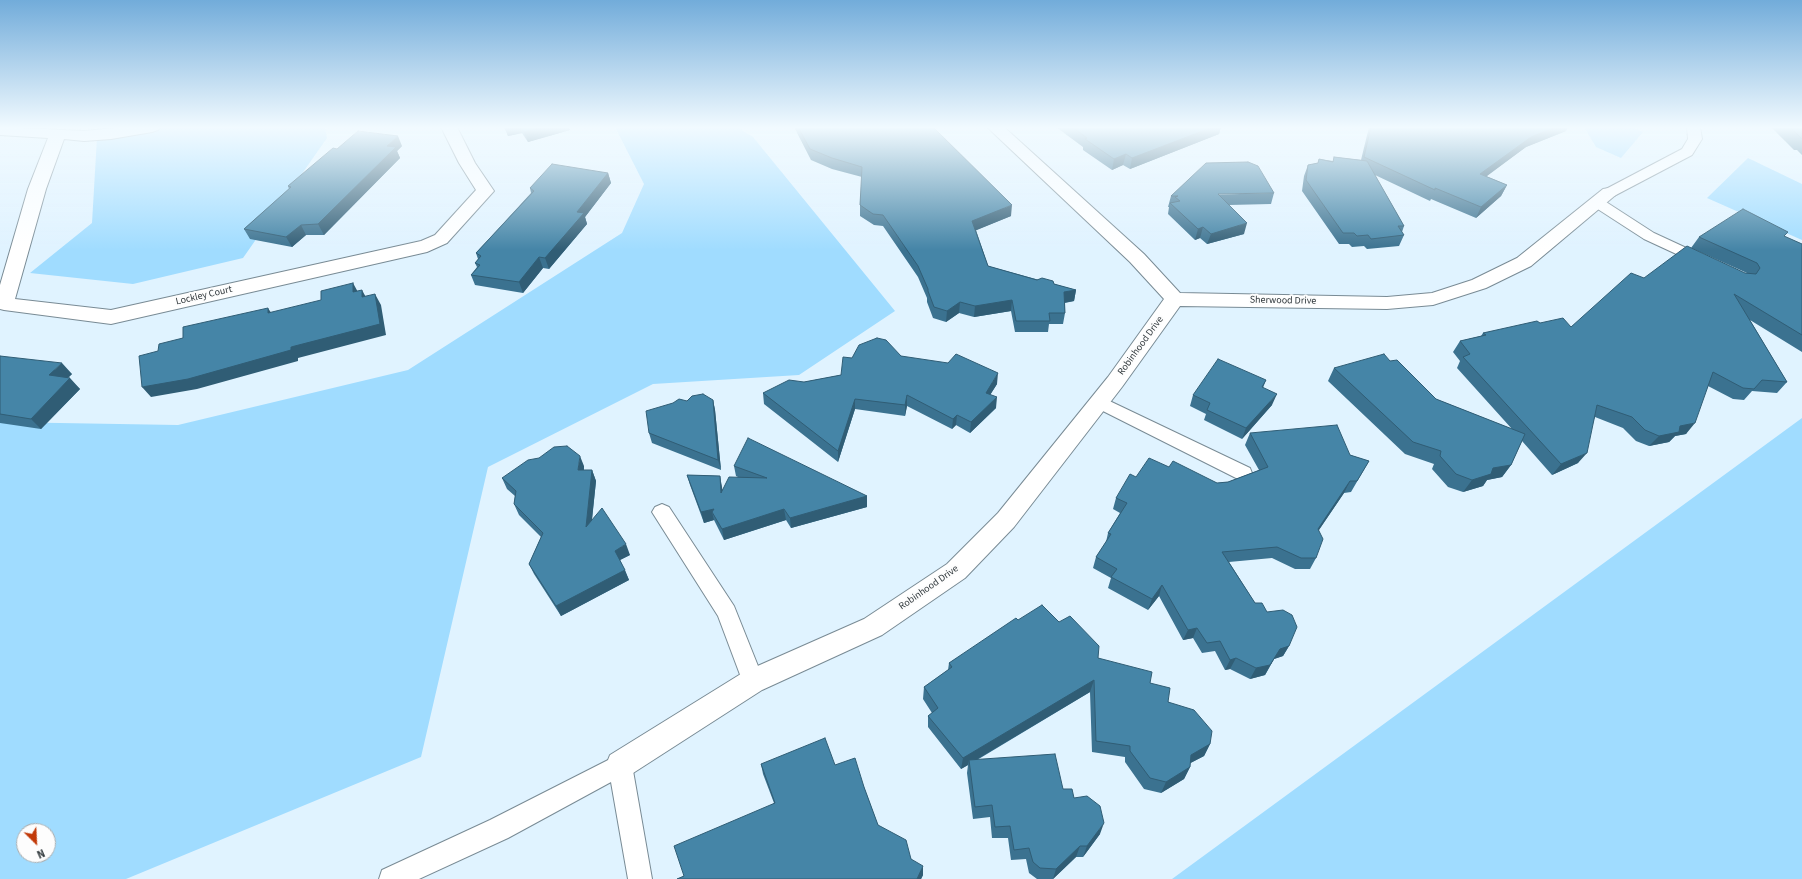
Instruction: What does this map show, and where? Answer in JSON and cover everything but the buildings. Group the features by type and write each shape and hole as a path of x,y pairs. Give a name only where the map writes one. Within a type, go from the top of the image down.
{"street":[{"name":"Lockley Court","path":"47,168 38,189 4,304 112,317 427,246 441,239 485,191 470,168"},
{"path":"1039,168 1137,258 1175,300"},
{"name":"Sherwood Drive","path":"1175,300 1386,303 1433,299 1479,284 1524,262 1604,198"},
{"name":"Robinhood Drive","path":"620,765 753,681 873,627 956,571 1006,520 1099,402 1175,300"}],"lane":[{"path":"1656,168 1604,198 1649,236 1713,266"},
{"path":"1099,402 1243,473"},
{"path":"662,512 727,612 753,681"},
{"path":"392,879 499,829 620,765 640,879"}],"shaded area":[{"path":"95,168 306,168 243,258 133,284 30,273 92,223"},
{"path":"636,168 778,168 895,311 799,375 653,384 488,467 421,757 126,879 0,879 0,422 178,425 408,370 622,233 644,184"},
{"path":"1738,168 1769,168 1802,184 1802,240 1707,198"},
{"path":"1802,418 1802,879 1172,879"}]}
